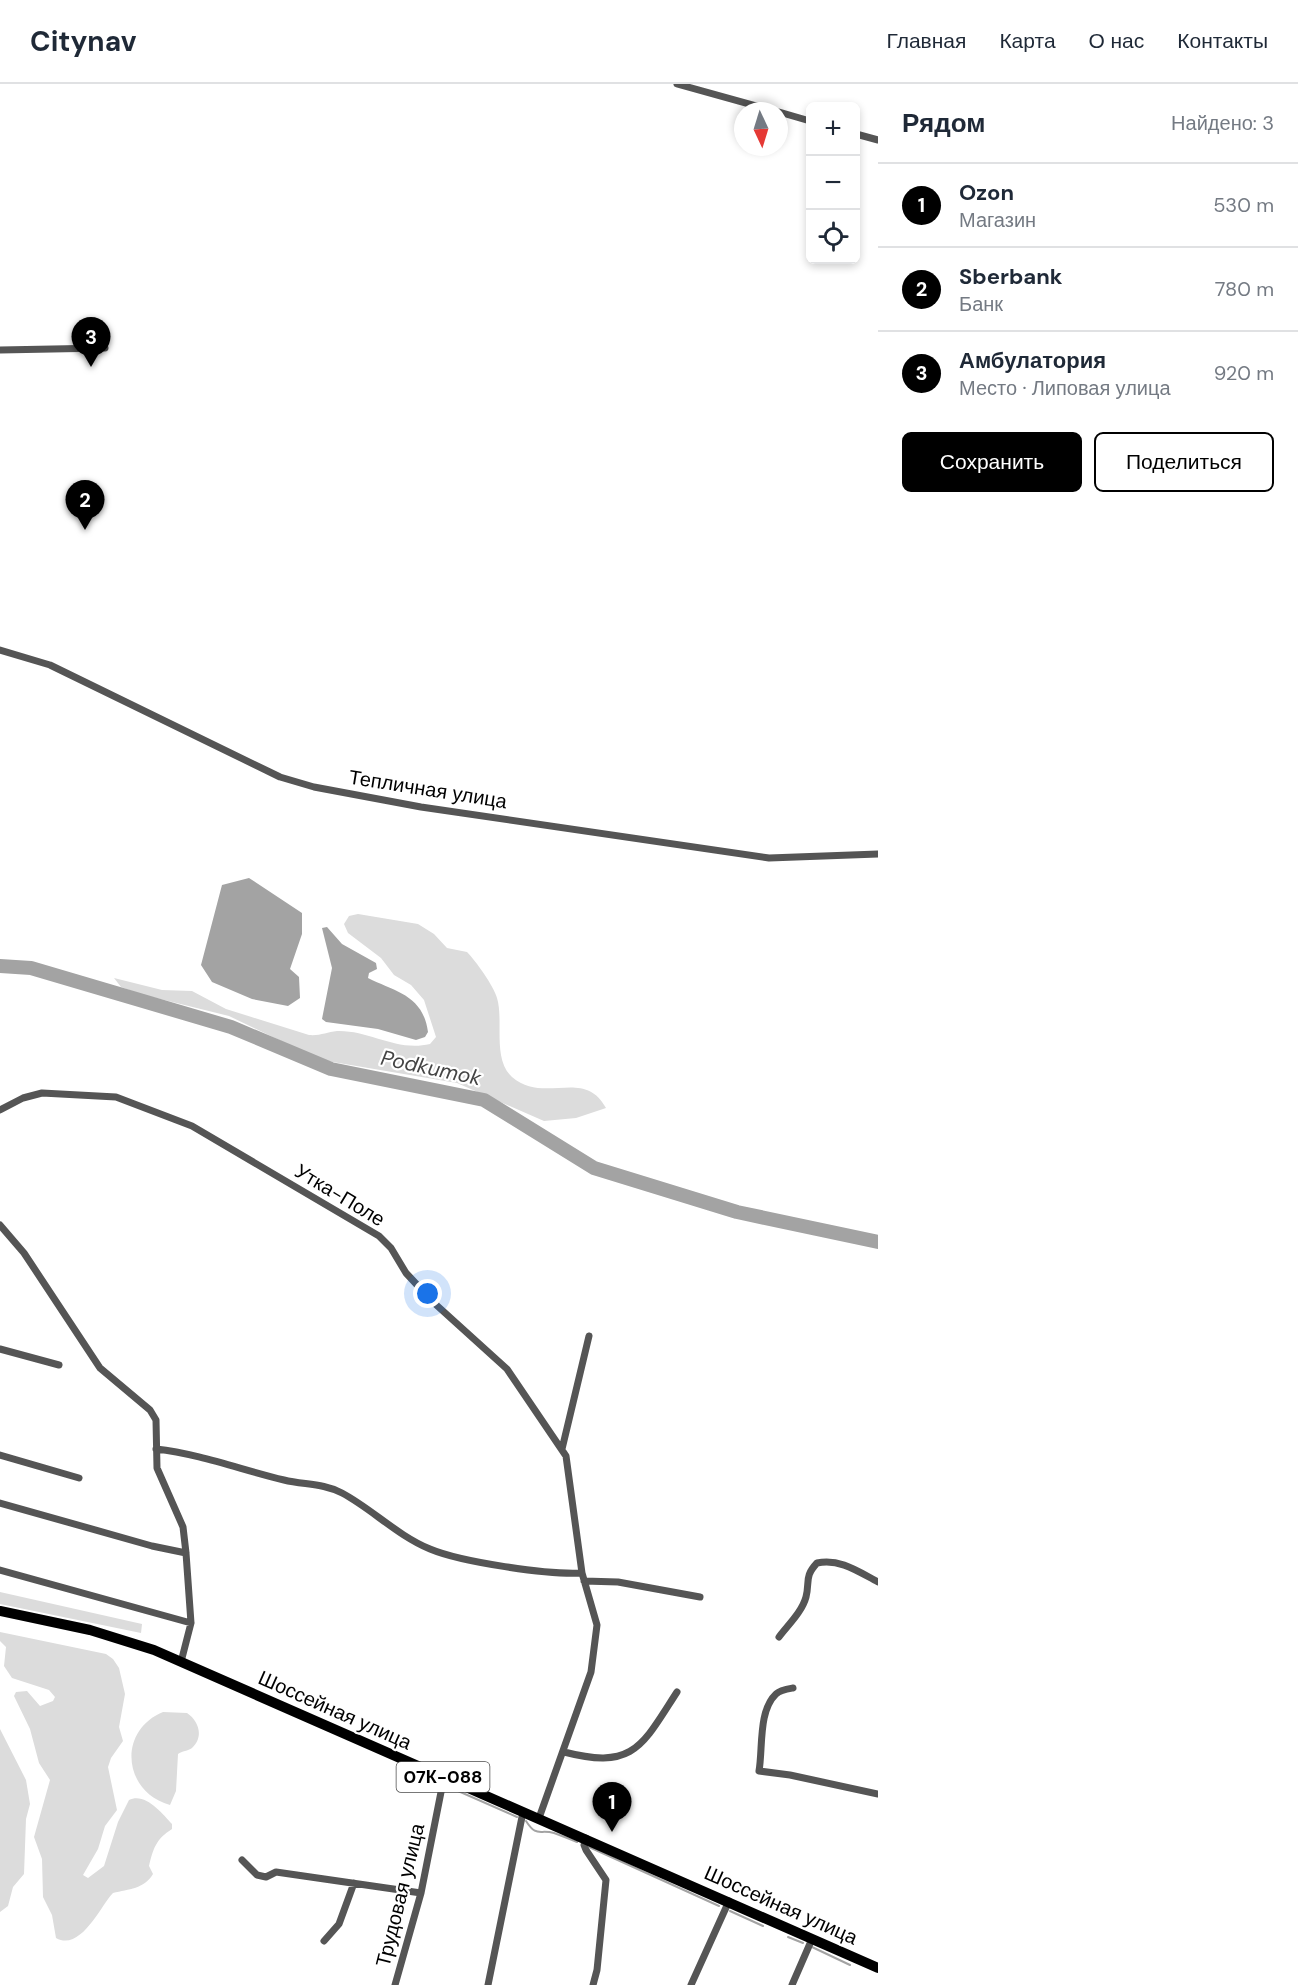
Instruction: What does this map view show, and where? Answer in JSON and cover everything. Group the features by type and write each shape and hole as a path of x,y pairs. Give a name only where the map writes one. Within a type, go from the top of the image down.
{"main road":[{"name":"Шоссейная улица","path":"0,1611 90,1630 154,1650 878,1968"}],"street":[{"path":"677,84 742,102"},
{"path":"788,115 806,120"},
{"path":"860,135 878,140"},
{"path":"0,350 105,348"},
{"name":"Тепличная улица","path":"0,650 50,665 269,772 314,787 421,807 539,822 769,858 878,854"},
{"name":"Утка-Поле","path":"0,1110 23,1098 42,1093 116,1097 192,1126 379,1236 391,1248 406,1273 433,1302 507,1370 566,1456 583,1577 597,1626 591,1672 564,1752 538,1818"},
{"path":"0,1225 24,1253 100,1368 150,1410 156,1420 157,1468 183,1527 186,1553 191,1623 181,1662"},
{"path":"562,1449 589,1336"},
{"path":"0,1349 59,1365"},
{"path":"156,1449 176,1451 287,1481 314,1483 341,1492 429,1549 452,1556 700,1597"},
{"path":"0,1455 79,1478"},
{"path":"0,1503 152,1546 186,1553"},
{"path":"779,1637 799,1611 806,1596 806,1582 818,1563 830,1560 843,1564 878,1582"},
{"path":"0,1570 191,1623"},
{"path":"793,1688 777,1692 765,1714 759,1771 790,1774 878,1794"},
{"path":"564,1752 604,1760 623,1757 638,1747 677,1692"},
{"name":"Трудовая улица","path":"395,1985 421,1893 444,1777"},
{"path":"488,1985 523,1812"},
{"path":"586,1838 584,1845 586,1850 606,1880 597,1970 593,1985"},
{"path":"242,1860 257,1875 266,1877 276,1872 421,1893"},
{"path":"324,1941 339,1924 354,1883"},
{"path":"691,1985 729,1901"},
{"path":"792,1985 812,1939"}],"shaded area":[{"path":"249,878 302,913 302,934 290,969 299,977 300,998 288,1006 252,999 212,982 201,965 222,885"},
{"path":"358,914 418,924 434,934 447,948 467,952 484,973 497,998 500,1050 506,1069 512,1077 525,1085 538,1088 587,1090 597,1096 606,1108 576,1118 544,1121 457,1083 321,1060 229,1016 140,994 121,987 114,978 162,990 192,991 226,1009 309,1035 337,1031 361,1034 406,1045 430,1044 436,1037 424,1000 411,985 394,975 381,958 348,933 344,924 349,916"},
{"path":"327,927 342,944 376,963 377,969 369,973 368,978 398,991 414,1002 425,1020 428,1032 425,1037 416,1040 378,1029 326,1022 322,1019 332,968 322,928"},
{"path":"0,1592 142,1624 141,1633 0,1604"},
{"path":"0,1632 106,1654 119,1668 125,1694 119,1727 123,1741 111,1758 108,1767 117,1810 105,1826 98,1849 83,1875 88,1878 104,1866 118,1822 129,1800 135,1798 147,1801 172,1824 172,1829 162,1837 154,1849 149,1866 153,1874 149,1879 136,1888 113,1893 89,1925 74,1939 65,1941 56,1938 52,1915 43,1897 42,1859 34,1837 50,1780 39,1763 30,1729 14,1696 16,1692 27,1691 40,1706 53,1701 55,1697 49,1690 12,1678 4,1666 6,1647 0,1641"},
{"path":"163,1712 187,1713 195,1720 199,1734 196,1744 178,1754 176,1791 170,1805 154,1798 143,1788 135,1775 132,1761 133,1746 138,1733 148,1721"},
{"path":"0,1729 26,1780 30,1804 26,1819 24,1874 13,1887 8,1906 0,1912"}],"waterway":[{"name":"Podkumok","path":"0,966 31,968 231,1027 331,1069 484,1100 594,1168 737,1212 878,1242"},
{"path":"449,1787 517,1817"},
{"path":"526,1821 536,1831 554,1833 577,1842"},
{"path":"589,1847 719,1906"},
{"path":"730,1911 763,1926"},
{"path":"788,1937 803,1943"},
{"path":"812,1947 850,1965"}],"place":[{"name":"Амбулатория","path":"91,367"},
{"name":"Sberbank","path":"85,530"},
{"name":"Ozon","path":"612,1832"}]}
